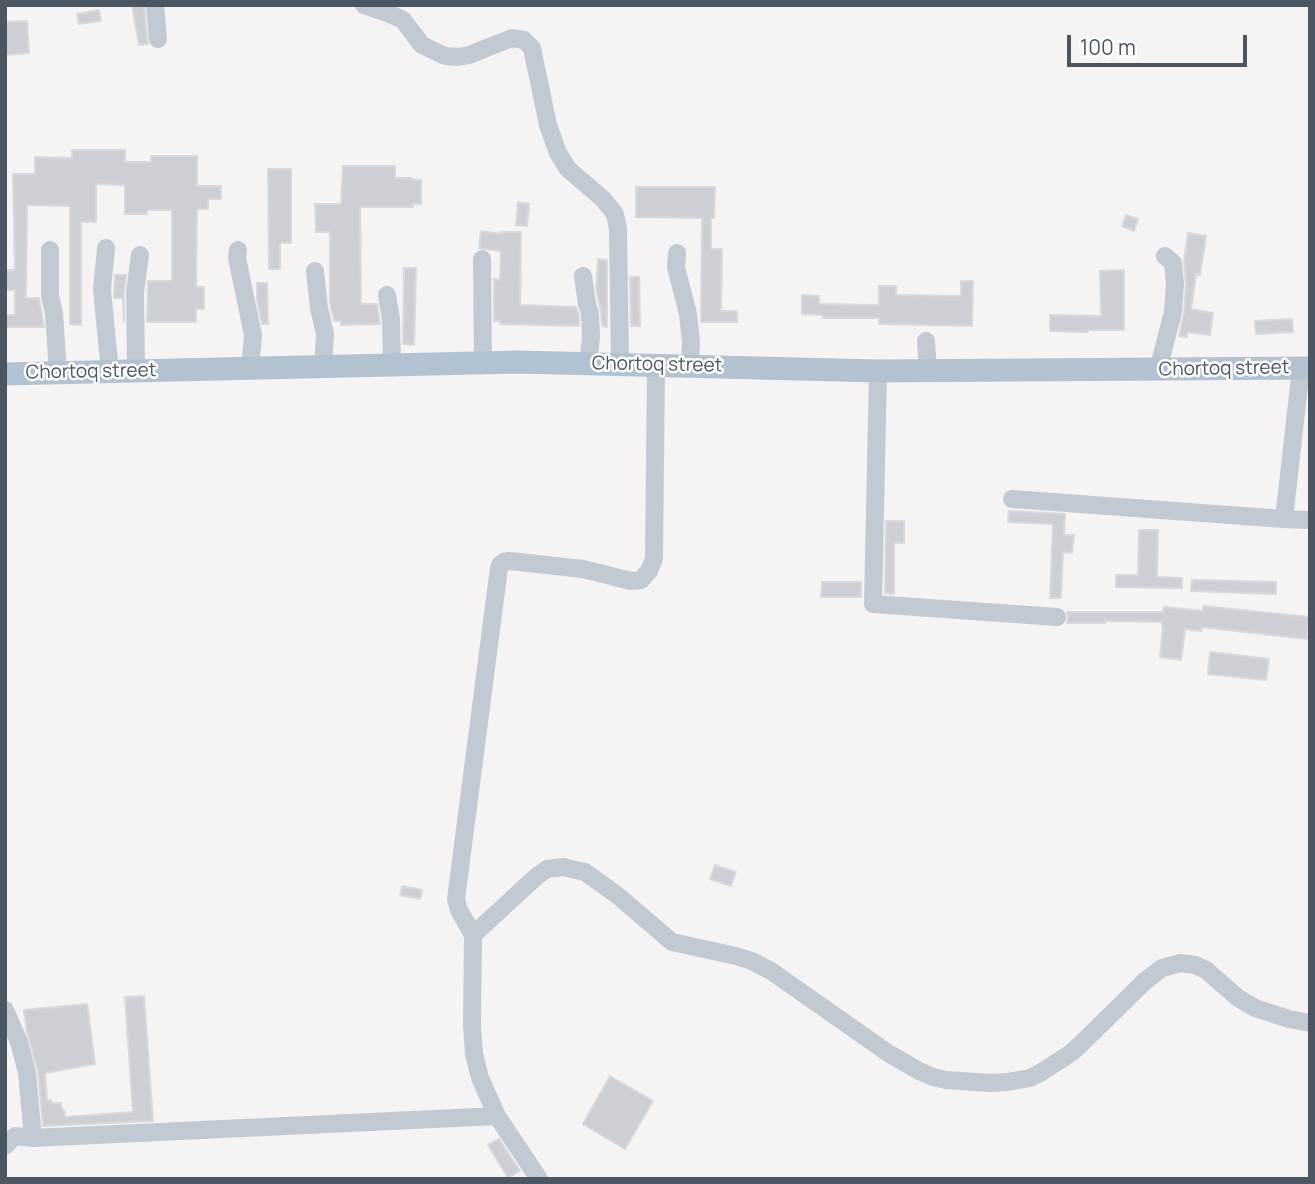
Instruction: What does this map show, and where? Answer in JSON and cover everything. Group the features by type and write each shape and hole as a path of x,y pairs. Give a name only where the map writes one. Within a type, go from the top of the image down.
{"main road":[{"name":"Chortoq street","path":"5,374 483,363 878,371 1305,368"}],"street":[{"path":"155,5 158,39"},
{"path":"364,5 403,20 422,45 445,56 469,55 512,38 524,40 532,48 548,125 558,153 568,169 603,199 615,214 618,229 620,365"},
{"path":"106,248 102,290 110,372"},
{"path":"50,250 50,296 54,313 56,373"},
{"path":"238,250 237,258 253,335 250,369"},
{"path":"677,253 676,267 688,314 690,366"},
{"path":"136,371 135,292 140,255"},
{"path":"1158,370 1173,312 1175,283 1172,263 1165,256"},
{"path":"482,259 483,363"},
{"path":"315,271 319,308 326,334 323,367"},
{"path":"583,276 590,313 588,364"},
{"path":"387,295 391,319 392,365"},
{"path":"926,341 928,370"},
{"path":"539,1179 497,1116 480,1078 474,1054 472,1025 473,935 456,899 499,568 510,561 583,569 631,581 641,580 649,571 654,559 656,365"},
{"path":"1284,519 1305,368"},
{"path":"878,371 873,604 1057,617"},
{"path":"1012,499 1310,520"},
{"path":"473,935 547,869 563,867 585,872 617,895 672,942 752,961 771,971 888,1053 919,1071 946,1080 1007,1082 1041,1073 1071,1053 1145,981 1163,968 1181,963 1206,970 1238,998 1255,1008 1289,1020 1310,1023"},
{"path":"5,1010 19,1042 27,1073 33,1138"},
{"path":"5,1146 15,1136 33,1138 497,1116"}],"building":[{"path":"132,5 144,5 148,44 139,45"},
{"path":"99,10 101,21 79,24 77,14"},
{"path":"27,21 29,53 5,55 5,22"},
{"path":"72,150 125,150 125,162 151,162 151,156 197,156 197,186 221,186 221,199 208,199 208,209 197,209 196,287 204,287 204,309 196,309 196,322 147,322 148,281 172,281 172,210 147,210 147,214 125,214 125,185 96,184 96,222 81,222 81,325 70,324 70,206 27,205 26,298 39,298 44,327 5,327 5,315 15,315 15,290 5,290 5,270 15,270 13,174 35,174 35,157 72,158"},
{"path":"343,166 395,166 395,178 421,180 421,204 413,204 413,207 360,207 361,304 377,304 380,324 341,325 341,321 334,321 330,303 330,232 316,232 315,204 341,204"},
{"path":"268,169 291,169 291,243 280,243 280,269 269,269"},
{"path":"636,187 715,187 711,249 722,249 721,311 737,311 737,322 701,322 702,218 636,217"},
{"path":"518,202 529,204 527,226 516,225"},
{"path":"1126,215 1138,219 1134,231 1122,226"},
{"path":"481,231 501,234 521,232 520,305 576,307 579,326 500,324 500,321 494,321 494,279 500,280 501,251 479,248"},
{"path":"1188,233 1206,236 1200,275 1196,274 1191,309 1213,313 1210,335 1187,332 1187,337 1179,336 1184,313 1184,261"},
{"path":"598,259 607,260 607,327 602,326 596,289"},
{"path":"404,268 416,268 414,345 403,344"},
{"path":"1124,270 1124,330 1050,331 1050,315 1101,316 1100,271"},
{"path":"115,275 126,275 124,322 123,298 114,298"},
{"path":"630,277 639,277 640,326 631,326"},
{"path":"961,281 973,281 972,326 879,324 879,318 823,318 823,315 802,314 802,295 819,296 819,304 879,305 879,286 896,286 896,295 961,296"},
{"path":"257,283 267,283 268,324 262,324"},
{"path":"1292,319 1293,332 1256,334 1255,321"},
{"path":"1009,511 1065,514 1064,535 1074,535 1072,553 1063,552 1061,598 1050,598 1053,524 1008,522"},
{"path":"886,521 904,521 904,543 894,543 894,594 885,593"},
{"path":"1139,530 1158,530 1157,577 1182,578 1182,588 1116,587 1116,575 1138,575"},
{"path":"1192,580 1276,582 1276,594 1191,591"},
{"path":"822,582 861,582 861,597 821,597"},
{"path":"1203,606 1309,617 1307,639 1201,627 1201,631 1185,629 1181,660 1160,657 1162,622 1067,623 1067,612 1163,612 1164,607 1203,611"},
{"path":"1210,652 1269,659 1266,680 1208,674"},
{"path":"715,865 736,872 731,886 710,879"},
{"path":"402,886 422,890 420,899 400,895"},
{"path":"144,996 153,1121 43,1126 38,1072 24,1010 87,1004 95,1064 45,1073 47,1101 61,1103 65,1117 133,1112 125,997"},
{"path":"610,1076 653,1101 625,1149 583,1124"},
{"path":"499,1139 520,1171 508,1178 488,1145"}]}
